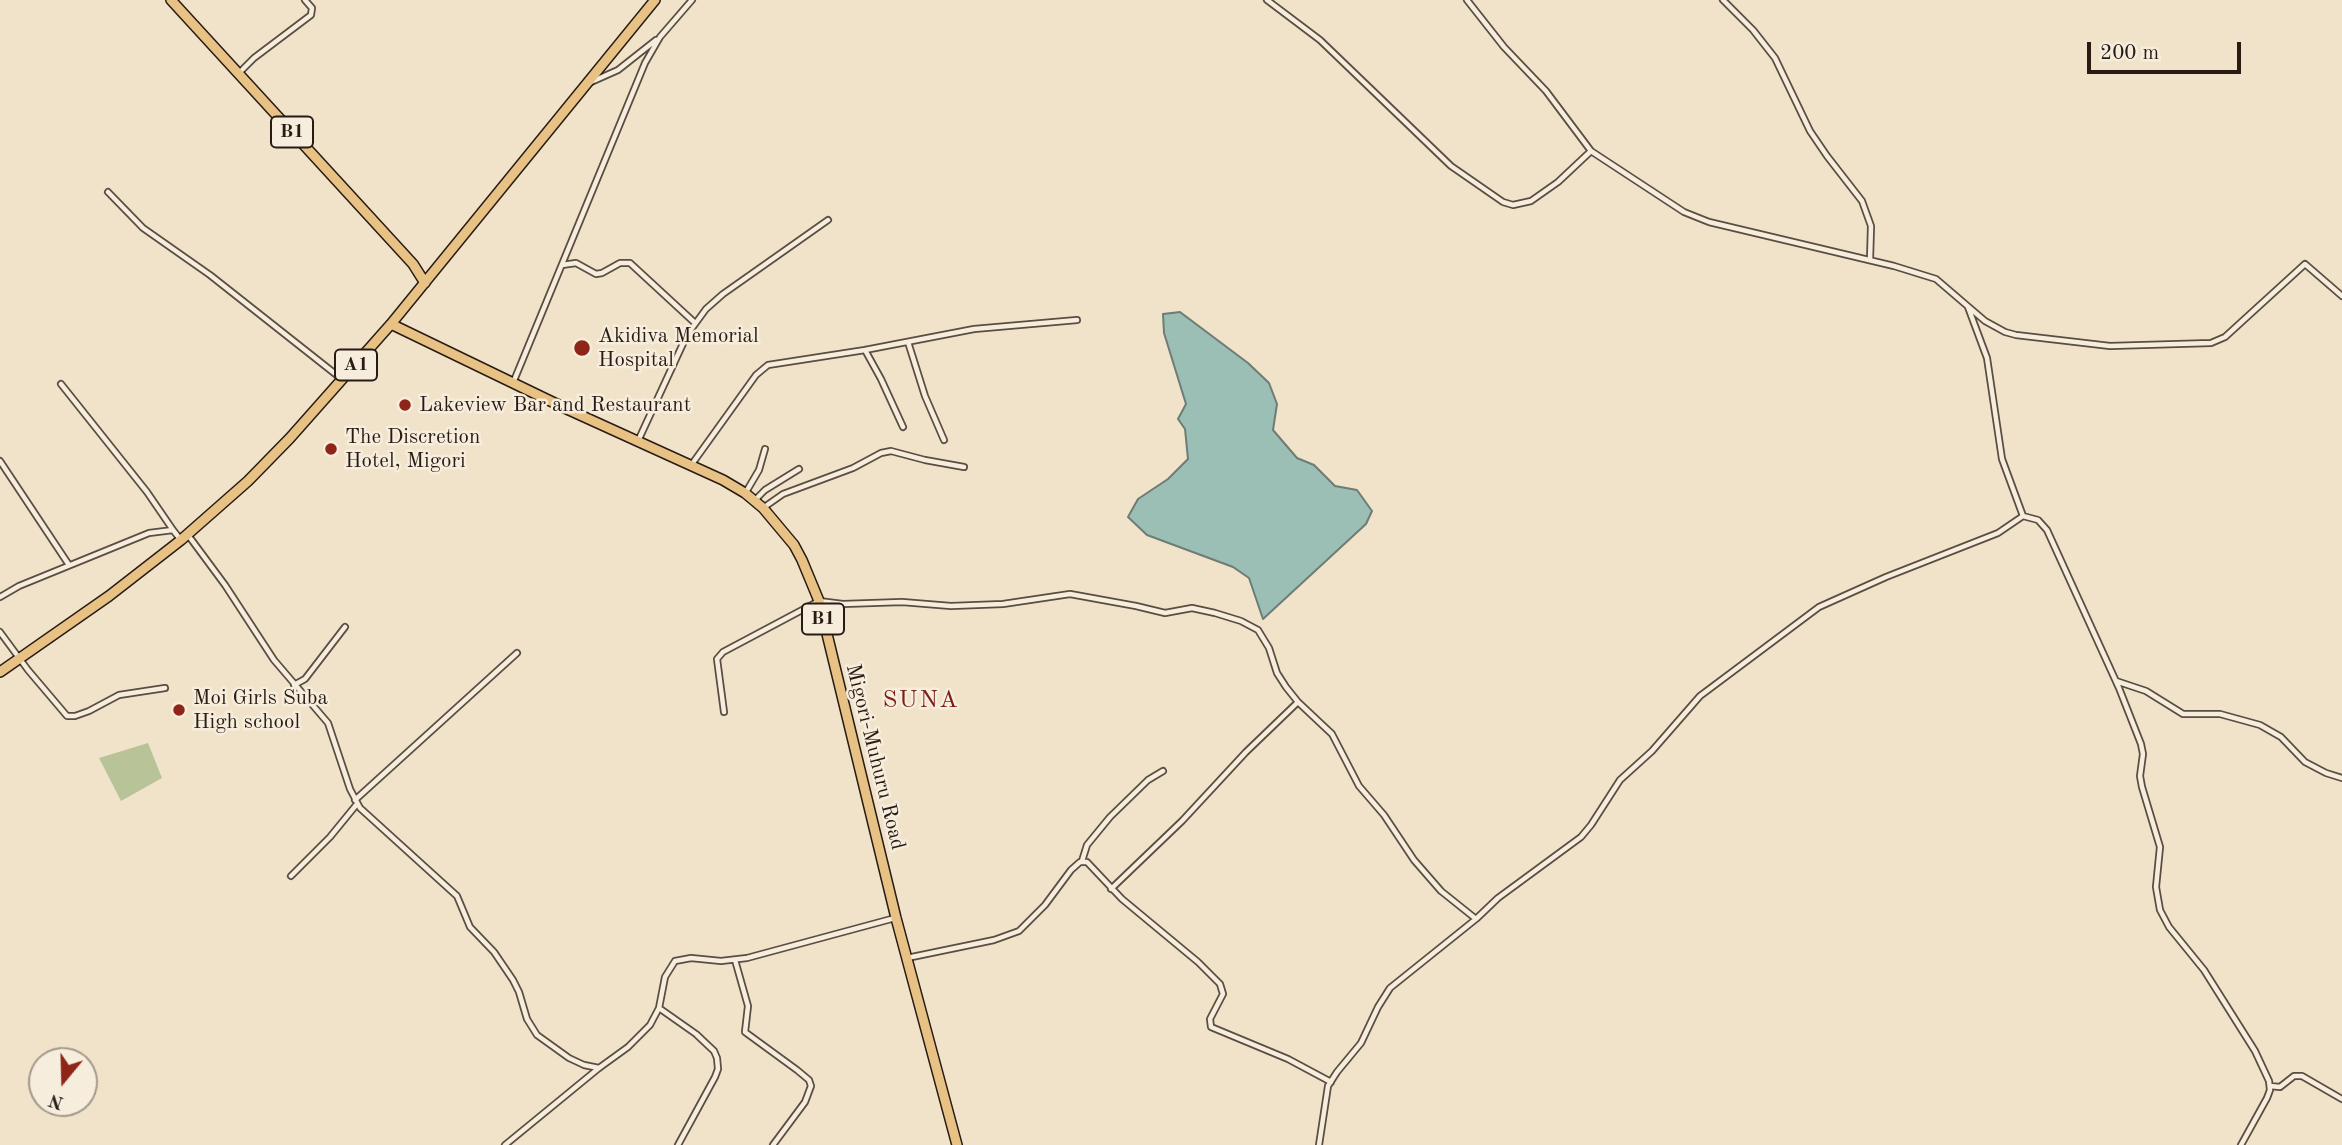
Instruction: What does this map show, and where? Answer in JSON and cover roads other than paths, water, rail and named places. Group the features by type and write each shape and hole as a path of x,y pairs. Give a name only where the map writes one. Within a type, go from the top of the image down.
{"highway":[{"name":"B1","path":"171,0 414,264 425,283"},
{"name":"A1","path":"0,672 109,596 185,537 248,481 343,381 655,0"},
{"name":"B1","path":"414,264 432,274"},
{"name":"Migori-Muhuru Road","path":"391,324 746,493 763,508 794,545 819,601 896,918 957,1145"}],"street":[{"path":"238,73 311,15 312,8 304,0"},
{"path":"513,383 645,63 660,37 692,0"},
{"path":"1267,0 1320,40 1451,166 1503,202 1513,205 1531,201 1566,175 1591,151"},
{"path":"1467,0 1504,47 1546,91 1591,151 1697,218 1871,260 1936,279 1996,328 2016,335 2098,345 2206,344 2220,340 2305,264 2342,296"},
{"path":"1723,0 1753,30 1774,58 1810,131 1862,201 1871,226 1871,260"},
{"path":"589,83 618,70 660,37"},
{"path":"108,192 143,228 210,275 343,381"},
{"path":"638,441 664,381 695,323 723,294 828,220"},
{"path":"567,252 576,263 596,274 620,263 630,264 695,323"},
{"path":"562,265 576,263"},
{"path":"1968,306 1987,358 2000,451 2022,516"},
{"path":"692,465 757,375 768,365 974,330 1077,320"},
{"path":"908,342 925,396 944,440"},
{"path":"864,350 881,379 902,427"},
{"path":"61,384 147,492 173,530 185,537 232,595 274,660 328,723 356,802 371,820 457,895 470,927 494,952 513,980 527,1018 537,1035 569,1058 599,1068"},
{"path":"746,493 759,470 765,449"},
{"path":"763,508 783,494 853,468 881,453 891,451 964,467"},
{"path":"0,461 69,565"},
{"path":"755,501 765,490 799,469"},
{"path":"1319,1145 1326,1093 1331,1082 1362,1043 1378,1007 1391,988 1516,884 1581,836 1620,780 1652,751 1700,696 1804,617 1841,596 1998,533 2022,516 2038,520 2047,530 2115,681 2143,754 2141,787 2160,847 2156,887 2160,910 2169,927 2204,970 2233,1016 2260,1062 2270,1086 2267,1098 2241,1145"},
{"path":"0,597 19,586 149,533 173,530"},
{"path":"724,712 718,659 723,652 819,601 844,604 902,602 951,606 1003,604 1070,594 1172,614 1185,609 1200,610 1241,621 1258,630 1269,648 1281,680 1298,702 1332,734 1359,786 1384,815 1429,879 1456,905 1476,919"},
{"path":"294,685 305,679 345,627"},
{"path":"0,632 67,716 80,715 119,695 165,688"},
{"path":"291,876 330,837 356,802 517,653"},
{"path":"2115,681 2146,691 2183,714 2220,714 2260,725 2281,737 2305,762 2342,778"},
{"path":"1111,888 1182,821 1246,752 1298,702"},
{"path":"907,958 994,940 1019,931 1045,905 1070,870 1082,861 1087,845 1110,817 1147,780 1163,771"},
{"path":"1082,861 1091,864 1111,888 1140,915 1205,968 1220,984 1223,995 1210,1019 1211,1027 1285,1058 1331,1082"},
{"path":"505,1145 641,1035 655,1018 665,977 676,961 691,958 735,960 896,918"},
{"path":"735,960 748,1006 745,1032 797,1070 809,1080 811,1086 803,1106 773,1145"},
{"path":"659,1008 696,1034 718,1058 715,1077 678,1145"},
{"path":"2270,1086 2280,1087 2291,1077 2302,1076 2342,1099"}],"water":[{"path":"1180,312 1248,363 1269,383 1277,404 1273,430 1297,458 1314,465 1335,486 1357,490 1372,511 1366,524 1263,619 1249,578 1233,567 1147,535 1128,517 1138,499 1168,479 1188,459 1185,429 1178,419 1186,404 1164,333 1163,314"}],"place":[{"name":"Akidiva Memorial Hospital","path":"582,348"},
{"name":"Lakeview Bar and Restaurant","path":"405,405"},
{"name":"The Discretion Hotel, Migori","path":"331,449"},
{"name":"Moi Girls Suba High school","path":"179,710"}],"district":[{"name":"SUNA","path":"921,701"}]}
